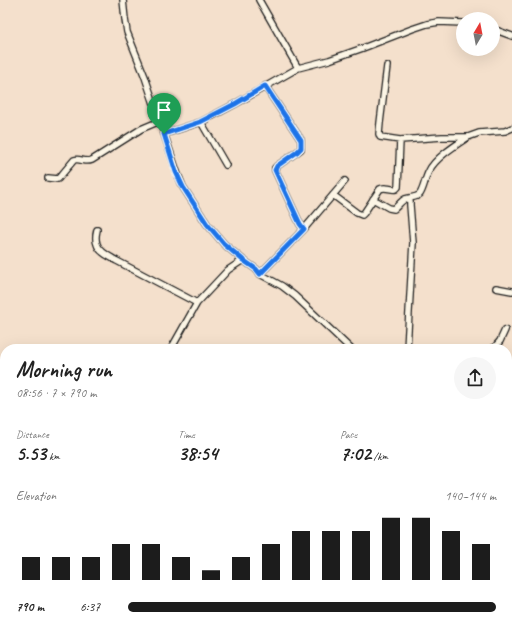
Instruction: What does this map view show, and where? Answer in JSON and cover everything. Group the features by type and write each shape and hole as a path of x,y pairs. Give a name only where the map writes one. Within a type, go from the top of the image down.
{"street":[{"path":"123,0 127,32 145,77 176,172 183,187 216,235 224,244 256,269 260,274 282,286 295,296 346,344"},
{"path":"259,0 298,68"},
{"path":"164,134 200,122 298,68 329,60 412,28 439,22 456,23"},
{"path":"500,32 512,36"},
{"path":"387,66 380,123 380,137 400,140 468,137"},
{"path":"265,86 301,140 301,148 277,166 275,170 300,224 304,229"},
{"path":"48,178 59,179 74,160 92,160 141,129 160,121"},
{"path":"200,122 226,165"},
{"path":"373,199 389,208 394,209 404,199 416,197 420,194 428,172 433,165 449,150 468,137 479,133 505,131 512,128"},
{"path":"333,195 359,215 364,213 382,187 396,189 398,187 400,140"},
{"path":"260,274 304,229 345,181"},
{"path":"408,344 408,312 413,243 410,198"},
{"path":"97,230 97,244 108,256 197,303"},
{"path":"174,344 197,303 224,274 234,265 243,260"},
{"path":"496,288 512,291"},
{"path":"497,344 504,330"}],"route":[{"path":"265,86 301,140 301,148 277,166 275,170 300,224 304,229 260,274 256,269 224,244 207,224 183,187 176,172 164,134 200,122 235,104 265,86"}]}
